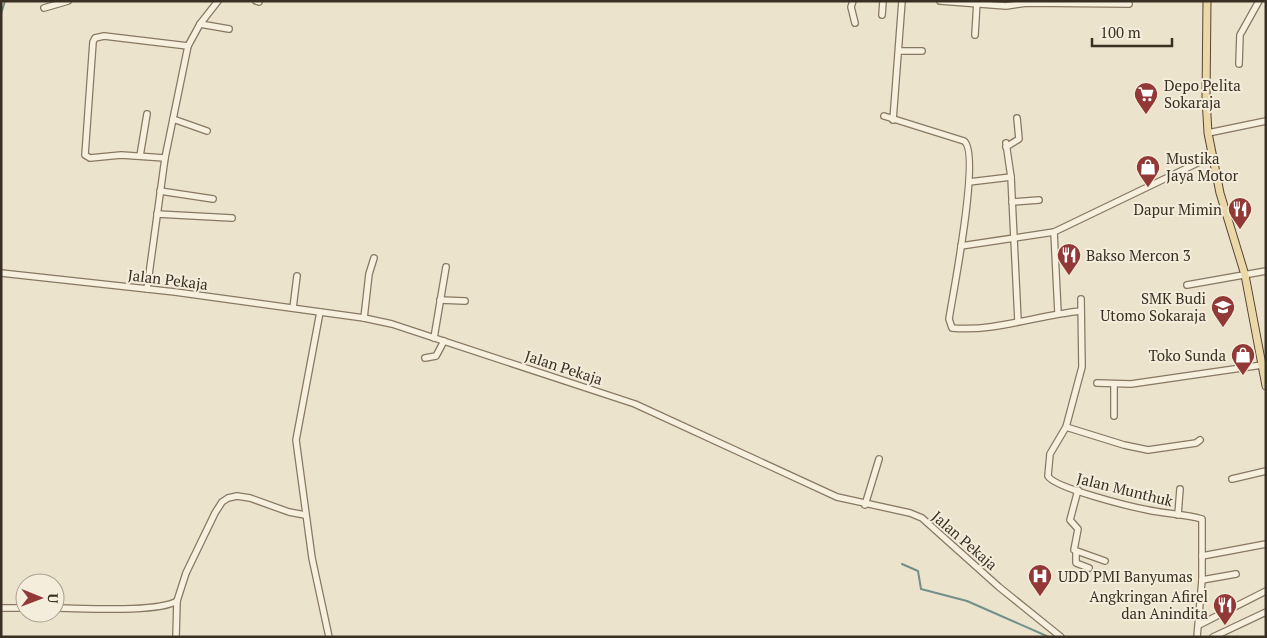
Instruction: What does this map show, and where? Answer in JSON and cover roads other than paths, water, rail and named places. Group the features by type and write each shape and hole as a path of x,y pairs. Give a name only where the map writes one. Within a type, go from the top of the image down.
{"main road":[{"path":"1207,1 1206,98 1208,133 1220,193 1245,275 1263,361 1266,386"}],"street":[{"path":"44,8 68,1"},
{"path":"148,289 165,158 188,46 200,24 218,1"},
{"path":"853,1 851,6 855,23"},
{"path":"882,14 883,1"},
{"path":"894,120 902,1"},
{"path":"940,1 1129,4"},
{"path":"1239,64 1240,35 1258,1"},
{"path":"975,35 977,3"},
{"path":"200,24 229,29"},
{"path":"165,158 140,154 90,158 85,155 93,42 96,38 104,36 188,46"},
{"path":"899,51 922,51"},
{"path":"140,154 147,114"},
{"path":"884,116 968,143 971,160 949,325 952,328 971,329 1058,313 1081,311"},
{"path":"1017,118 1018,139 1006,145 1011,177 1018,321"},
{"path":"173,119 207,131"},
{"path":"1208,133 1266,121"},
{"path":"961,246 1054,232 1212,156"},
{"path":"969,182 1011,177"},
{"path":"160,191 213,200"},
{"path":"1012,202 1039,200"},
{"path":"157,214 232,218"},
{"path":"1054,232 1058,313"},
{"path":"364,318 369,274 374,258"},
{"path":"434,338 446,267"},
{"path":"1187,285 1266,270"},
{"name":"Jalan Pekaja","path":"1,273 148,289 364,318 444,341 635,404 837,497 865,505 910,513 922,518 999,587 1061,637"},
{"path":"293,308 296,276"},
{"path":"1081,299 1082,367 1066,427 1124,445 1148,450 1196,443 1200,440"},
{"path":"440,300 465,301"},
{"path":"320,312 296,440 305,515 329,637"},
{"path":"426,358 436,356 444,341"},
{"path":"1097,383 1114,384 1263,361"},
{"path":"1114,384 1114,416"},
{"name":"Jalan Munthuk","path":"1066,427 1050,454 1048,476 1055,483 1127,506 1202,519 1202,580 1197,637"},
{"path":"865,505 879,459"},
{"path":"1232,480 1266,471"},
{"path":"1178,515 1180,489"},
{"path":"1078,490 1070,520 1071,523 1078,527 1074,548 1076,563 1089,568"},
{"path":"176,637 177,601 186,573 222,502 237,496 250,498 289,512 305,515"},
{"path":"1202,556 1266,544"},
{"path":"1076,552 1105,561"},
{"path":"1202,580 1236,574"},
{"path":"1199,625 1266,590"},
{"path":"65,608 135,608 166,605 177,601"},
{"path":"1,608 15,608"},
{"path":"1213,637 1266,612"}],"waterway":[{"path":"1,14 5,1"},
{"path":"902,564 918,571 921,589 967,601 1049,637"}],"place":[{"name":"Depo Pelita Sokaraja","path":"1146,115"},
{"name":"Mustika Jaya Motor","path":"1148,188"},
{"name":"Dapur Mimin","path":"1240,230"},
{"name":"Bakso Mercon 3","path":"1069,276"},
{"name":"SMK Budi Utomo Sokaraja","path":"1223,328"},
{"name":"Toko Sunda","path":"1243,376"},
{"name":"UDD PMI Banyumas","path":"1040,597"},
{"name":"Angkringan Afirel dan Anindita","path":"1225,626"}]}
